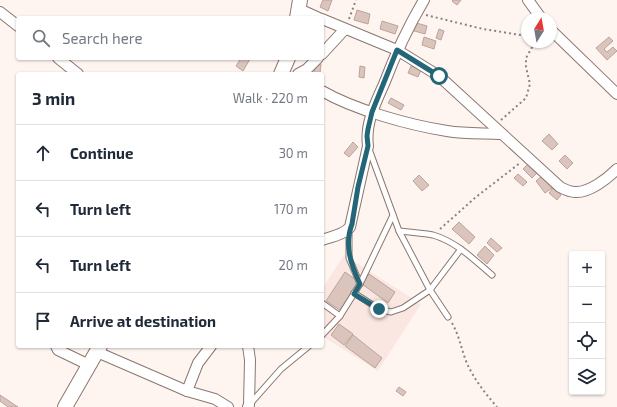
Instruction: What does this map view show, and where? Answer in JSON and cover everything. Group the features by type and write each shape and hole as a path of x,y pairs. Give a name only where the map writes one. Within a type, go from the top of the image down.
{"street":[{"path":"324,239 349,230 352,224 358,187 368,146 367,136 372,112 397,50 416,12 424,0"},
{"path":"528,0 536,12"},
{"path":"299,9 314,16"},
{"path":"0,12 16,24"},
{"path":"324,20 397,50 439,76 493,127 560,187 567,191 584,191 594,186 617,169"},
{"path":"324,52 345,29"},
{"path":"557,36 617,94"},
{"path":"60,60 76,72"},
{"path":"282,72 287,60"},
{"path":"301,72 316,60"},
{"path":"324,92 372,112 447,131 502,134"},
{"path":"57,348 63,353 89,365"},
{"path":"187,391 198,363 209,348"},
{"path":"248,348 250,360 248,406"},
{"path":"65,407 99,349 187,391 215,399 228,407"}],"lane":[{"path":"368,146 399,230 430,290 448,317"},
{"path":"324,332 340,316 360,284 393,215"},
{"path":"349,230 349,258 360,284"},
{"path":"399,230 433,235 445,239 456,245 492,276"},
{"path":"354,294 379,309 390,312 403,308 430,290 461,249"},
{"path":"324,304 340,316"},
{"path":"248,406 281,370 307,348"}],"path":[{"path":"345,29 356,0"},
{"path":"416,12 483,29 521,35"},
{"path":"493,127 526,98 530,84 526,67 526,58 532,48"},
{"path":"433,235 527,157"},
{"path":"448,317 456,330 466,360 473,375 486,395 497,407"}],"shaded area":[{"path":"344,255 421,304 378,371 324,337 324,286"}],"building":[{"path":"323,0 332,0 328,11 320,7"},
{"path":"461,0 457,5 452,1"},
{"path":"357,10 370,14 368,24 354,20"},
{"path":"382,21 398,26 395,34 380,29"},
{"path":"413,22 427,26 425,34 411,30"},
{"path":"439,29 444,31 441,40 436,38"},
{"path":"424,37 436,41 434,49 422,45"},
{"path":"609,37 613,41 604,49 607,52 613,47 617,51 607,60 596,48"},
{"path":"240,60 249,60 243,71 236,66"},
{"path":"316,63 321,64 320,72 314,72"},
{"path":"360,66 365,67 364,78 359,77"},
{"path":"411,66 421,70 418,77 408,73"},
{"path":"391,98 404,105 401,110 388,103"},
{"path":"549,134 558,144 552,150 542,141"},
{"path":"353,142 358,147 349,157 344,153"},
{"path":"565,155 573,163 567,169 559,161"},
{"path":"529,163 538,172 532,178 523,169"},
{"path":"518,174 527,182 523,186 514,178"},
{"path":"419,175 429,185 422,191 413,181"},
{"path":"542,176 552,188 545,193 536,181"},
{"path":"553,188 561,195 557,200 549,193"},
{"path":"459,222 475,237 469,244 452,229"},
{"path":"491,238 502,248 497,252 487,243"},
{"path":"485,246 494,255 487,264 477,255"},
{"path":"345,272 359,282 340,310 326,301"},
{"path":"369,274 395,292 388,303 362,284"},
{"path":"339,324 353,334 344,345 331,335"},
{"path":"353,335 382,358 375,368 345,346"},
{"path":"399,387 406,392 403,396 396,391"},
{"path":"0,395 18,407 8,407 0,401"}],"route":[{"path":"379,309 354,294 360,284 349,258 349,230 352,224 358,187 368,146 367,136 372,112 397,50 439,76"}]}
